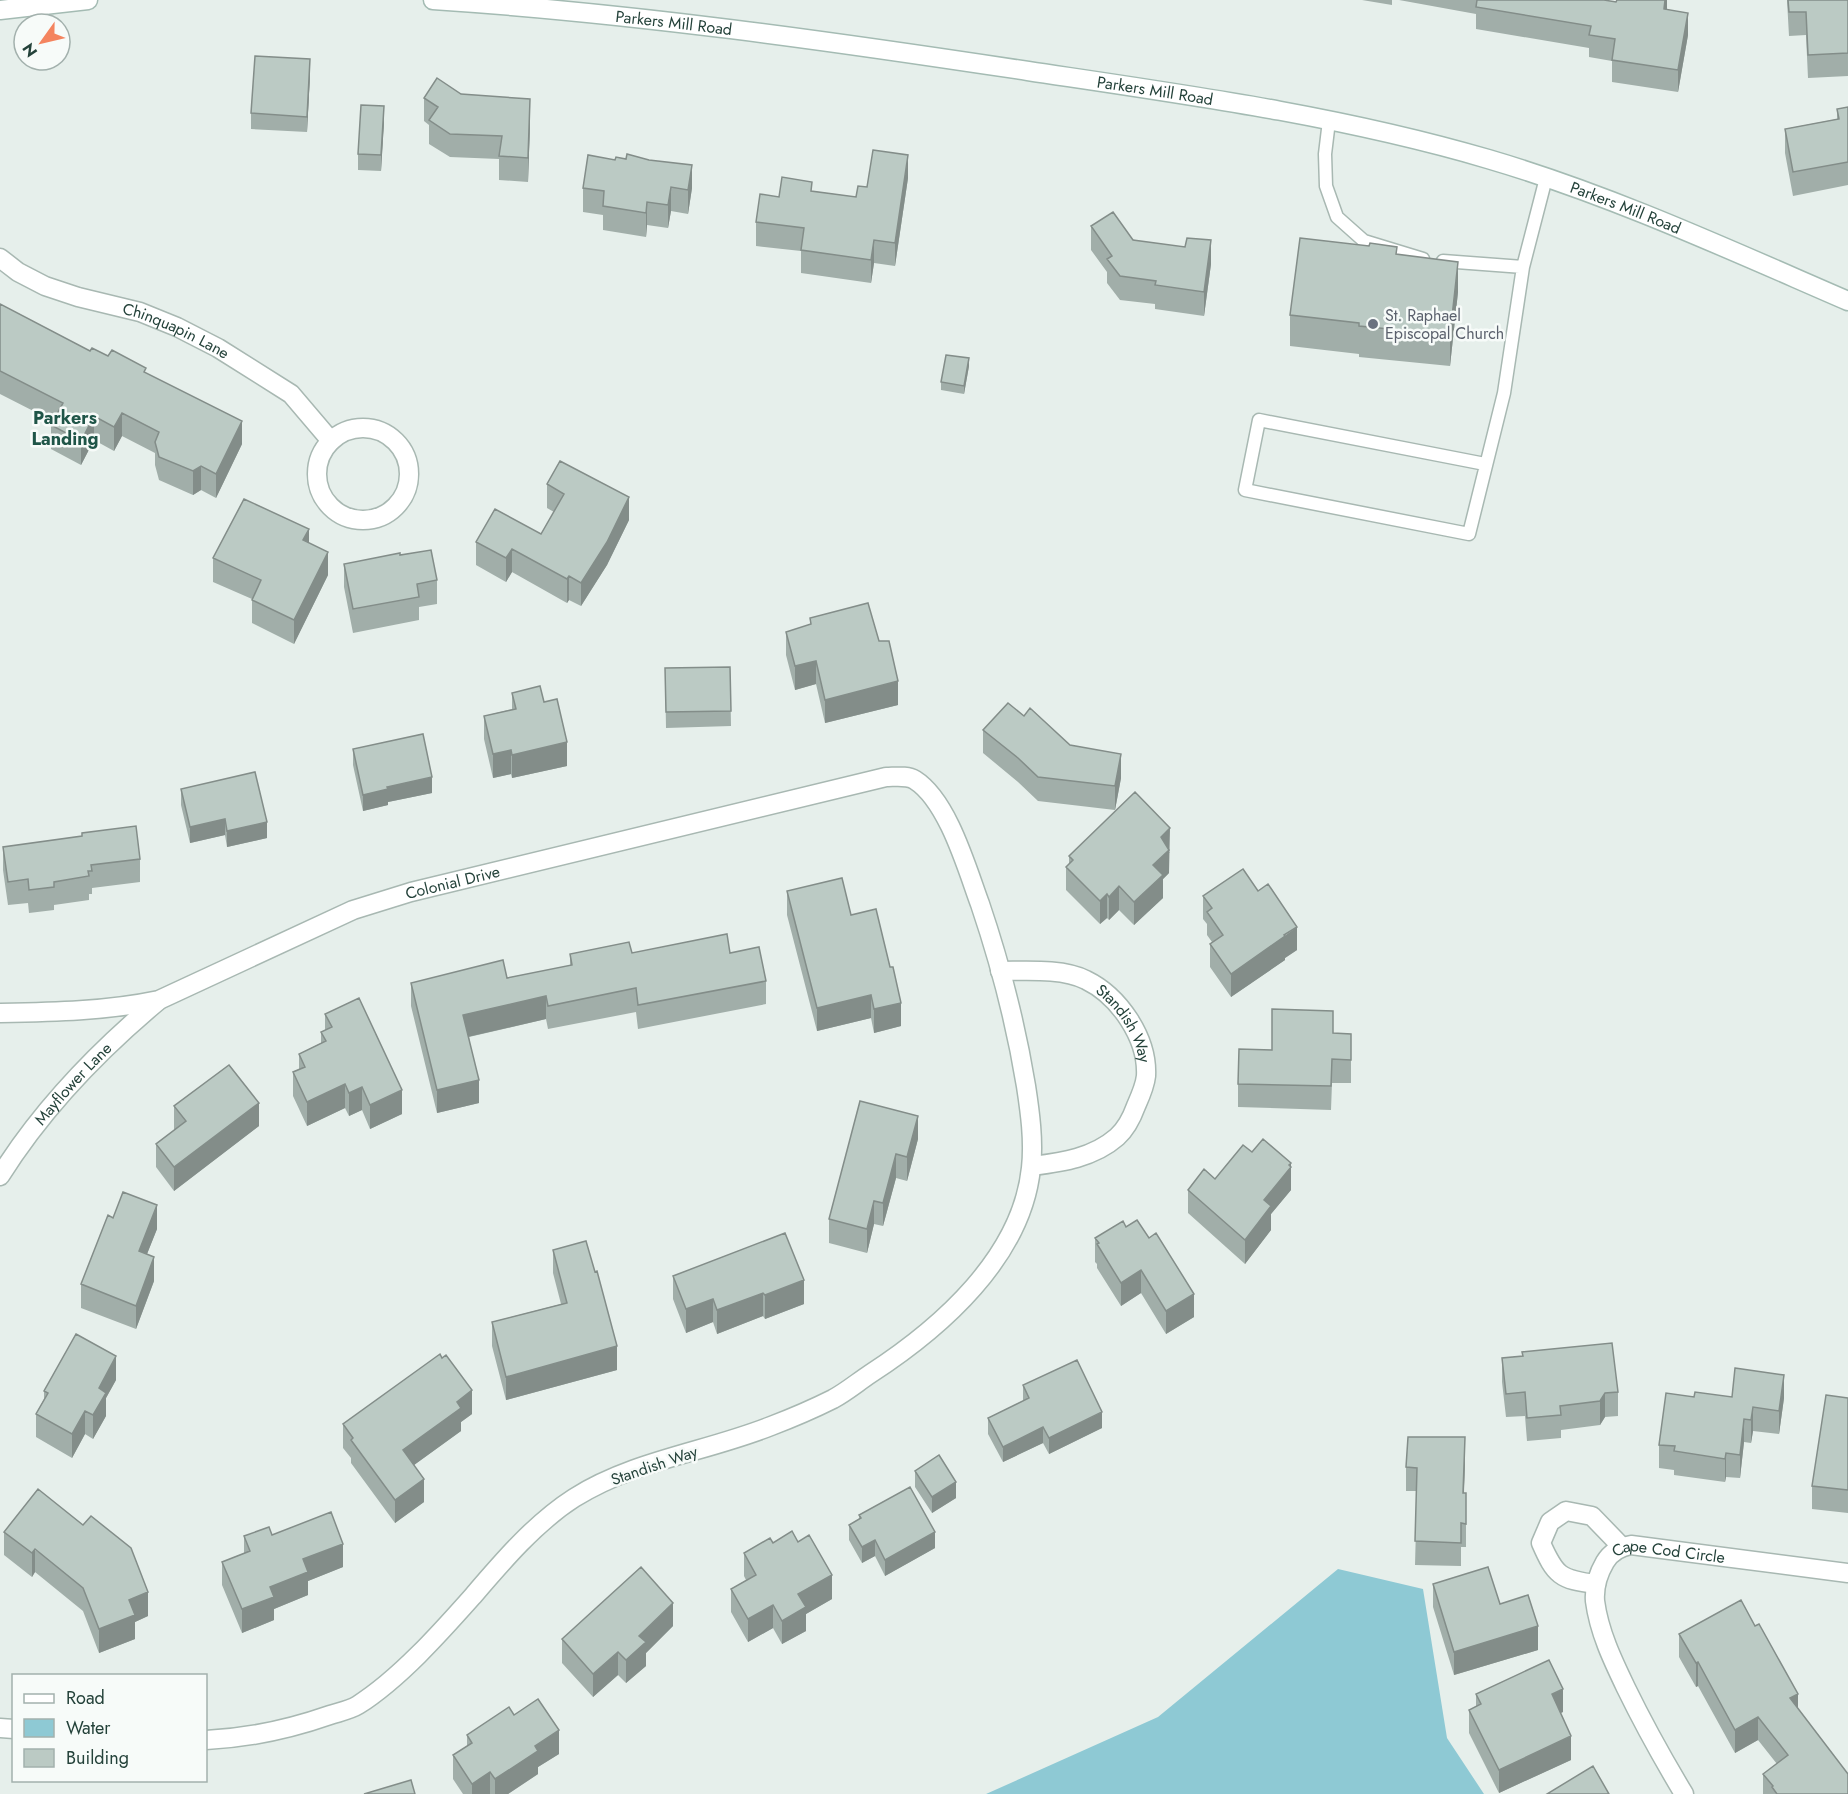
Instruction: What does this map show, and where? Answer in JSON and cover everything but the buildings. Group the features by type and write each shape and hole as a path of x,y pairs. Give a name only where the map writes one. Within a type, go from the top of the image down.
{"street":[{"path":"0,10 88,0"},
{"name":"Parkers Mill Road","path":"433,0 686,23 845,43 1162,92 1393,134 1488,159 1546,178 1676,226 1848,301"},
{"name":"Chinquapin Lane","path":"0,258 18,272 45,286 78,297 140,312 177,327 218,348 291,394 331,441"},
{"path":"358,428 373,429 388,435 399,445 408,466 407,489 400,502 389,512 375,519 360,520 345,517 332,509 317,483 317,468 322,453 331,441 344,432 358,428"},
{"name":"Colonial Drive","path":"0,1012 65,1012 159,1000 353,910 411,892 886,777 907,777 915,780"},
{"name":"Standish Way","path":"207,1740 234,1738 312,1722 354,1707 385,1686 453,1618 496,1569 548,1518 573,1499 632,1470 756,1432 836,1397 907,1350 966,1296 993,1262 1014,1227 1026,1197 1032,1166 1030,1115 1021,1052 987,927 963,858 941,808 933,796 915,780"},
{"name":"Standish Way","path":"1000,971 1056,972 1086,979 1117,1003 1133,1024 1144,1050 1146,1076 1140,1097 1131,1120 1117,1137 1100,1148 1073,1160 1032,1166"},
{"name":"Mayflower Lane","path":"0,1176 42,1114 94,1059 159,1000"},
{"path":"1596,1584 1572,1581 1551,1566 1541,1543 1550,1522 1566,1511 1592,1516 1621,1546"},
{"name":"Cape Cod Circle","path":"1684,1794 1653,1744 1614,1664 1600,1628 1595,1600 1596,1584 1599,1572 1608,1556 1621,1546 1631,1545 1848,1573"}],"lane":[{"path":"1329,121 1325,154 1326,186 1337,217 1364,241 1419,259 1523,267"},
{"path":"1485,464 1259,420 1245,490 1469,534 1503,393 1523,267 1546,178"}],"water":[{"path":"1338,1569 1423,1589 1447,1738 1484,1794 986,1794 1158,1717"}],"place":[{"name":"St. Raphael Episcopal Church","path":"1373,324"}],"district":[{"name":"Parkers Landing","path":"65,428"}]}
